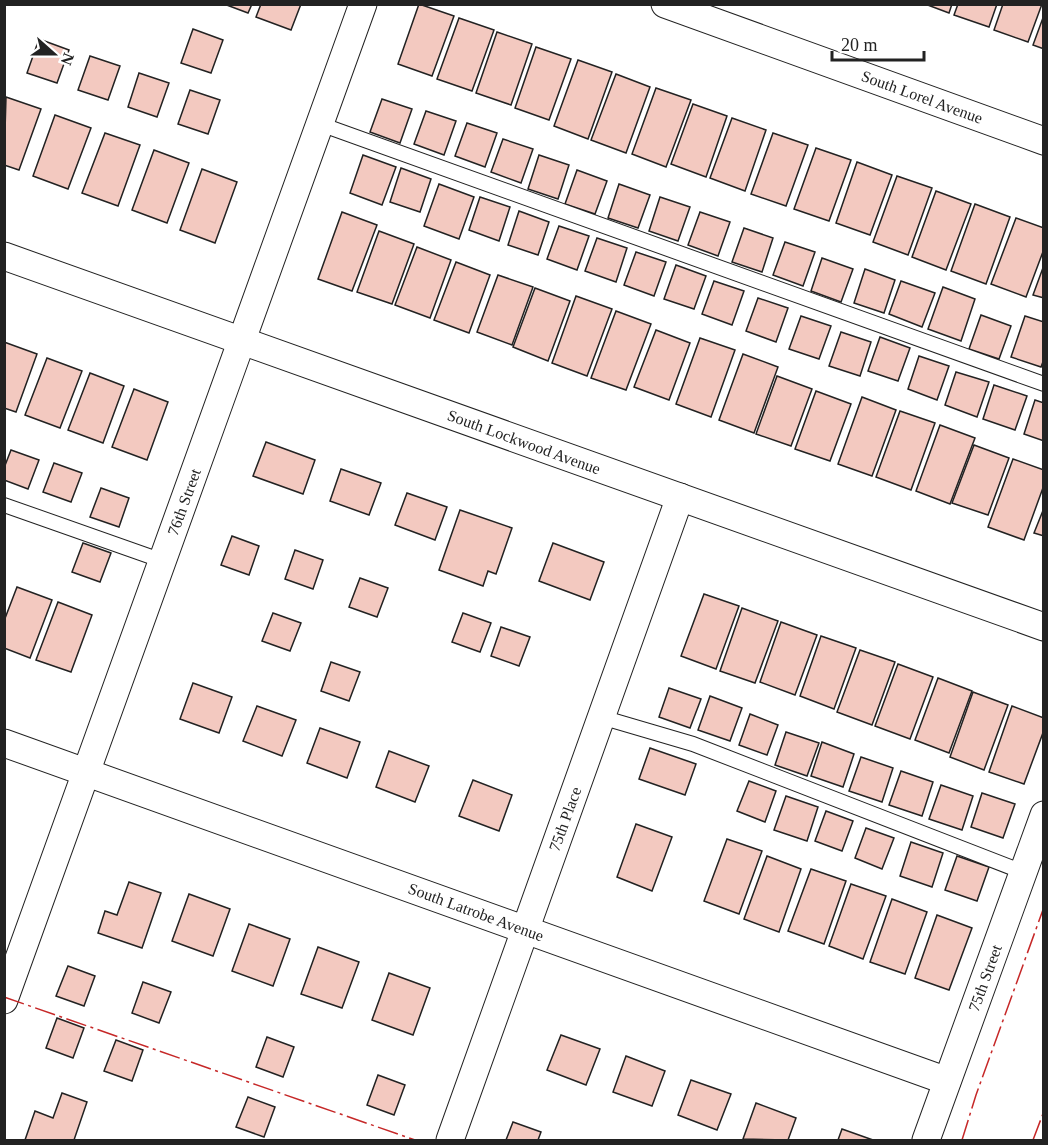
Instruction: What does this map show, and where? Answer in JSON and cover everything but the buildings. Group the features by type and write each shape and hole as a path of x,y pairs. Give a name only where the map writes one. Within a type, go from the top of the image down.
{"street":[{"name":"76th Street","path":"4,1000 363,4"},
{"name":"South Lorel Avenue","path":"664,4 1044,141"},
{"name":"South Lockwood Avenue","path":"4,256 1044,627"},
{"name":"75th Place","path":"450,1140 680,497"},
{"name":"South Latrobe Avenue","path":"4,743 947,1081"},
{"name":"75th Street","path":"926,1140 1044,815"}],"lane":[{"path":"320,124 1044,384"},
{"path":"4,505 163,561"},
{"path":"601,717 693,744 1023,872"}],"power":[{"path":"962,1140 1044,907"},
{"path":"4,997 415,1140"},
{"path":"1033,1140 1044,1111"}]}
